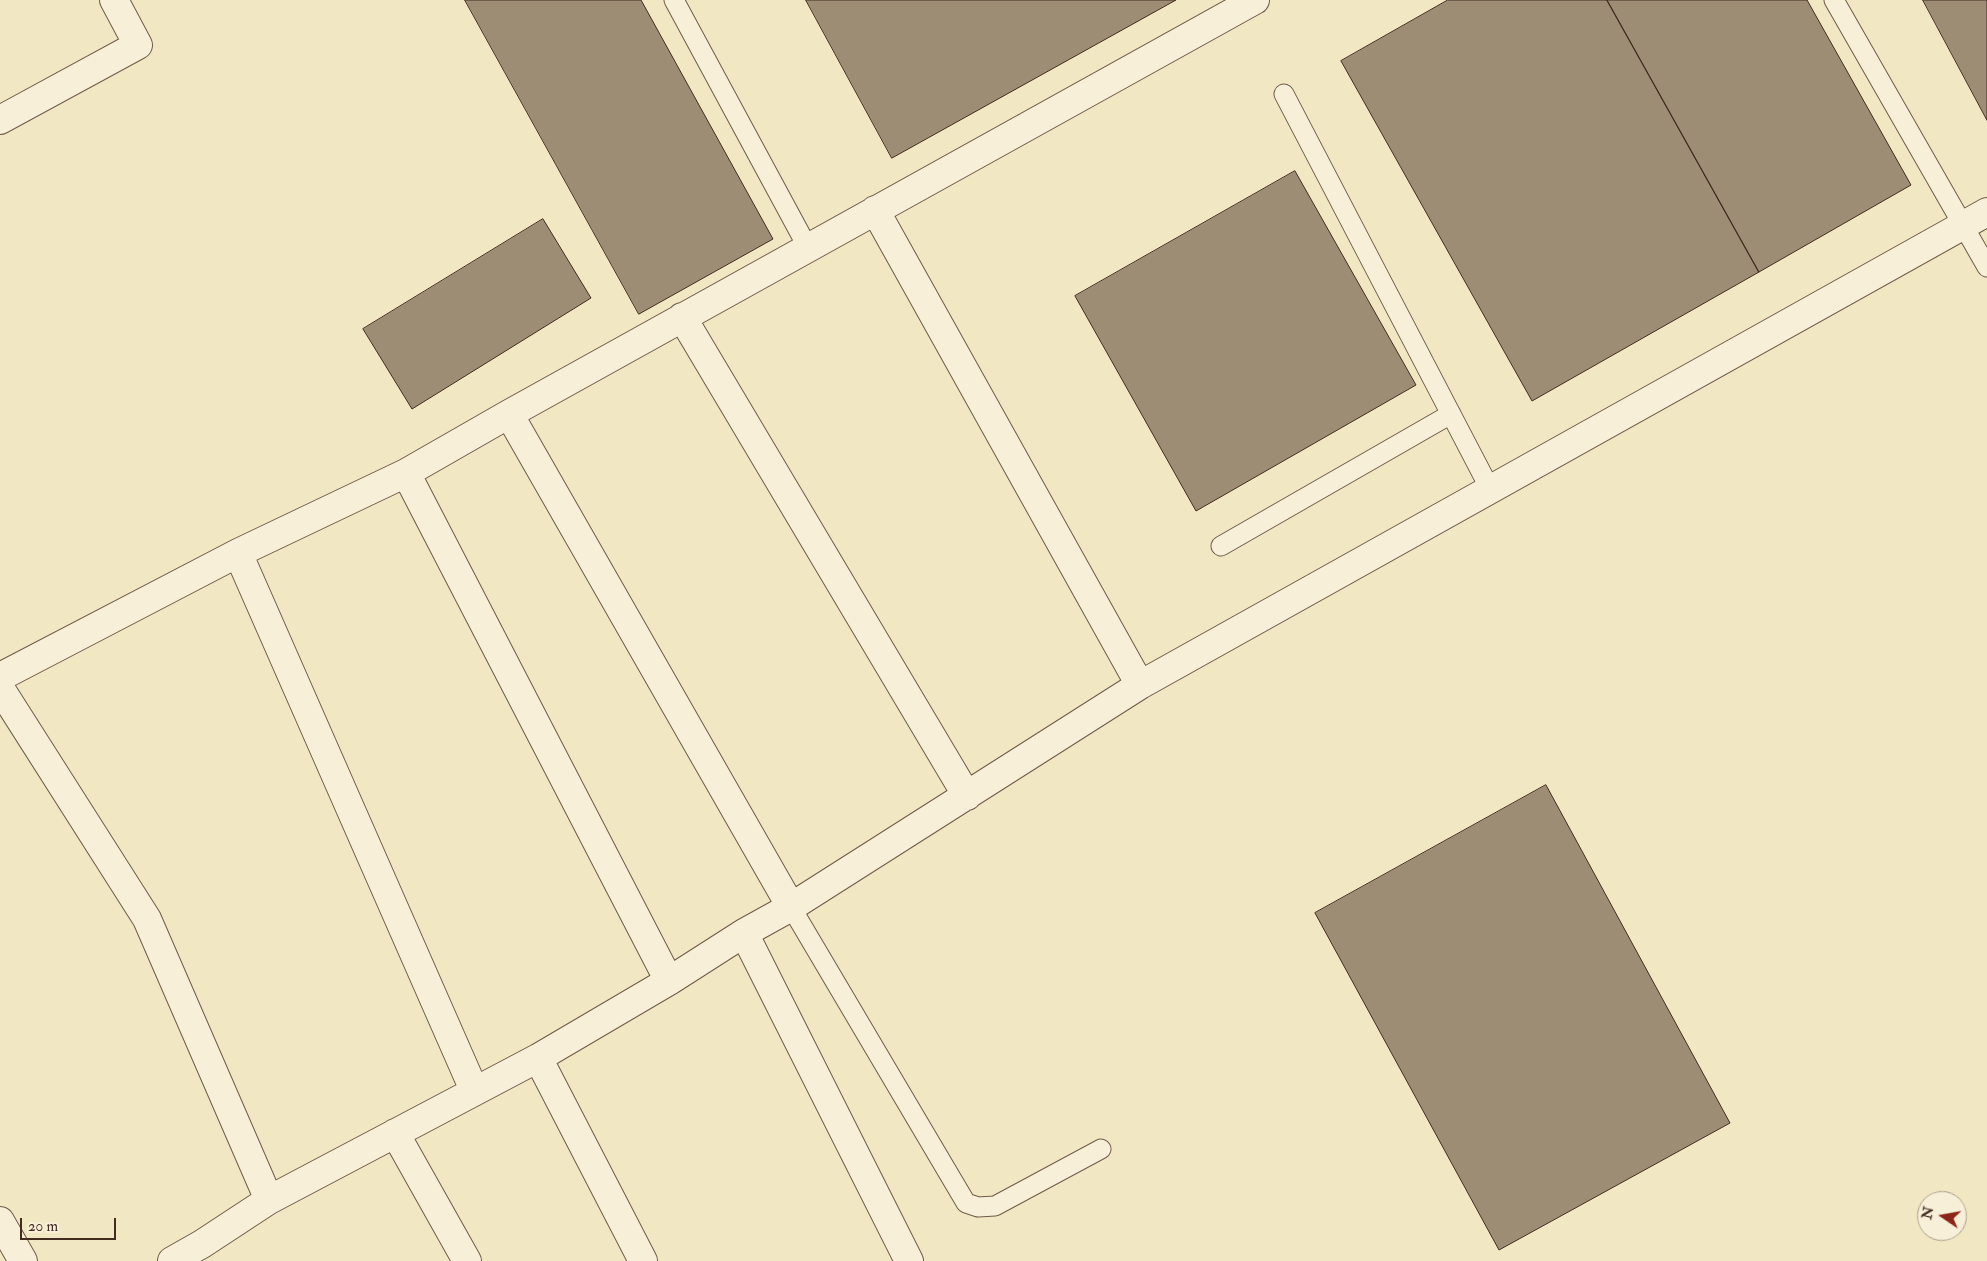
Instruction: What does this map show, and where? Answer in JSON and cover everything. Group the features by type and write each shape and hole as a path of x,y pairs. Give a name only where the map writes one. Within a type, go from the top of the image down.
{"street":[{"path":"0,120 138,45 114,0"},
{"path":"0,677 238,552 406,473 508,414 1255,0"},
{"path":"876,210 1140,685"},
{"path":"172,1261 206,1253 269,1200 474,1090 538,1058 669,981 744,933 791,907 1140,685 1975,219"},
{"path":"682,318 966,796"},
{"path":"508,414 791,907"},
{"path":"406,473 669,981"},
{"path":"238,552 474,1090"},
{"path":"0,688 147,919 269,1200"},
{"path":"744,933 909,1261"},
{"path":"538,1058 643,1261"},
{"path":"395,1133 467,1261"},
{"path":"0,1221 23,1261"}],"lane":[{"path":"674,0 808,248"},
{"path":"1834,0 1975,219 1987,268"},
{"path":"1284,94 1490,489"},
{"path":"1221,546 1451,414"},
{"path":"791,907 966,1203 978,1207 994,1206 1101,1149"}],"building":[{"path":"465,0 641,0 773,239 639,314"},
{"path":"806,0 1176,0 892,158"},
{"path":"1448,0 1607,0 1759,272 1532,401 1341,61"},
{"path":"1607,0 1807,0 1911,185 1759,272"},
{"path":"1923,0 1987,0 1987,120"},
{"path":"1295,171 1416,385 1196,511 1075,296"},
{"path":"543,219 591,298 412,409 363,329"},
{"path":"1546,785 1730,1123 1499,1250 1315,913"}]}
